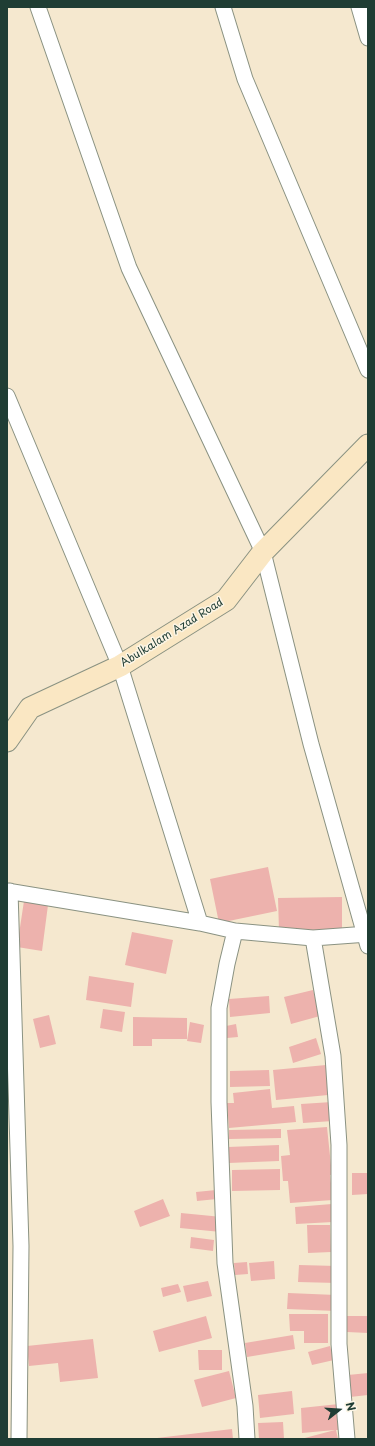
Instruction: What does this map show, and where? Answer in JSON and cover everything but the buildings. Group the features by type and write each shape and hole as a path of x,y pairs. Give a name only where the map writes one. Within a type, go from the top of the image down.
{"main road":[{"name":"Abulkalam Azad Road","path":"7,741 30,708 120,666 226,600 263,552 368,445"}],"street":[{"path":"19,1439 21,1246 9,891 200,922 235,930 313,938 367,938 311,744 263,552 129,268 38,7"},
{"path":"223,7 245,79 368,370"},
{"path":"359,7 368,38"},
{"path":"7,396 120,666 200,922"},
{"path":"235,930 219,1008 219,1102 225,1263 245,1406 247,1439"},
{"path":"313,938 333,1056 339,1145 339,1344 347,1439"}]}
